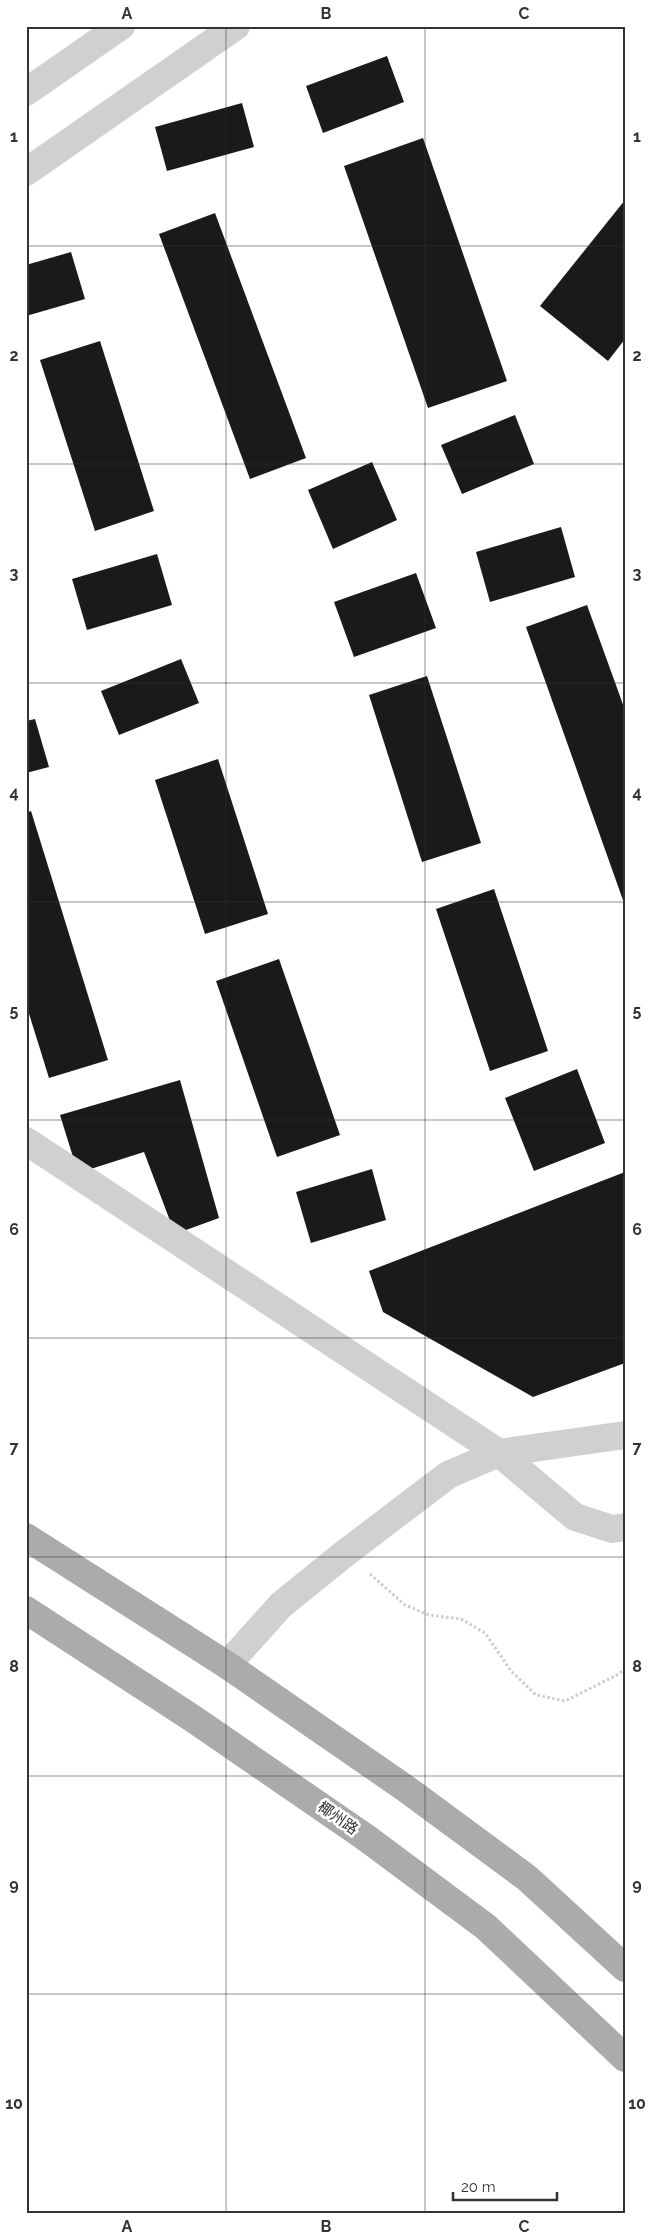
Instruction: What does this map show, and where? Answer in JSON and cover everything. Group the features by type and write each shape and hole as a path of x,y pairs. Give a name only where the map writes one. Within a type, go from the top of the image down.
{"main road":[{"path":"26,1537 227,1665 404,1788 528,1878 625,1968"},
{"name":"椰州路","path":"26,1610 192,1718 365,1837 478,1921 625,2058"}],"street":[{"path":"26,92 121,26"},
{"path":"26,172 236,26"},
{"path":"26,1141 499,1453 575,1517 612,1529 625,1527"},
{"path":"227,1665 281,1606 344,1554 448,1475 499,1453 625,1435"}],"path":[{"path":"344,1554 405,1605 429,1615 461,1619 485,1633 512,1671 536,1695 565,1701 619,1674 625,1668"}],"building":[{"path":"387,56 404,102 323,133 306,86"},
{"path":"242,103 254,147 167,171 155,127"},
{"path":"423,138 507,381 428,408 344,166"},
{"path":"625,200 625,339 608,361 540,306"},
{"path":"215,213 306,458 250,479 159,234"},
{"path":"71,252 85,299 26,316 26,265"},
{"path":"100,341 154,511 95,531 40,360"},
{"path":"515,415 534,464 462,494 441,445"},
{"path":"372,462 397,520 333,549 308,490"},
{"path":"561,527 575,577 490,602 476,552"},
{"path":"157,554 172,605 87,630 72,579"},
{"path":"416,573 436,628 354,657 334,602"},
{"path":"587,605 625,710 624,903 526,627"},
{"path":"181,659 199,703 119,735 101,691"},
{"path":"427,676 481,843 422,862 369,695"},
{"path":"35,719 49,767 26,773 26,721"},
{"path":"218,759 268,914 205,934 155,780"},
{"path":"31,811 108,1060 49,1078 26,1004 26,813"},
{"path":"494,889 548,1051 490,1071 436,909"},
{"path":"279,959 340,1135 277,1157 216,981"},
{"path":"577,1069 605,1143 534,1171 505,1098"},
{"path":"180,1080 219,1218 175,1234 144,1152 78,1173 60,1115"},
{"path":"372,1169 386,1220 311,1243 296,1192"},
{"path":"625,1172 625,1363 533,1397 383,1312 369,1271"}]}
